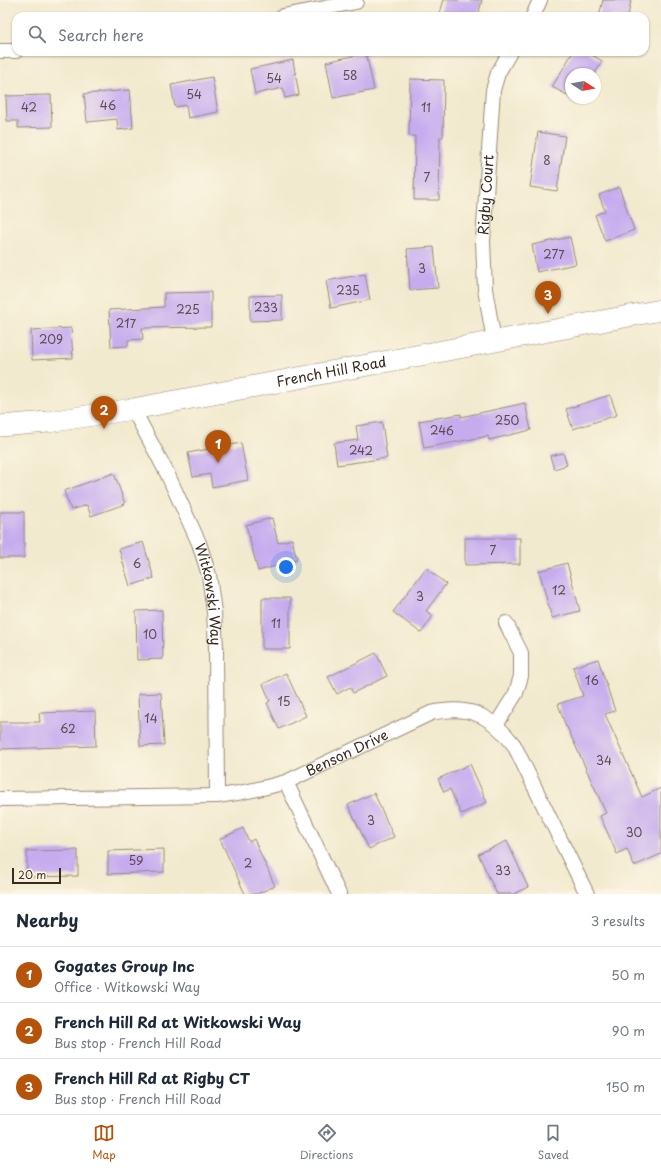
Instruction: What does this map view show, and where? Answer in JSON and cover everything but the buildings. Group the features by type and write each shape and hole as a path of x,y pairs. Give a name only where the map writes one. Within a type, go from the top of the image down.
{"main road":[{"name":"French Hill Road","path":"0,426 48,422 133,409 661,310"}],"street":[{"path":"535,12 540,0"},
{"path":"304,12 356,2"},
{"path":"0,51 12,51"},
{"name":"Rigby Court","path":"494,341 485,289 483,241 493,90 498,73 508,56"},
{"name":"Witkowski Way","path":"133,409 167,474 199,543 209,575 214,612 216,647 217,796"},
{"path":"496,725 516,693 521,676 521,653 506,623"},
{"name":"Benson Drive","path":"0,799 217,796 240,794 286,782 430,712 462,710 478,714 492,722 504,732 514,745 587,894"},
{"path":"286,782 339,894"}],"place":[{"name":"French Hill Rd at Rigby CT","path":"548,314"},
{"name":"French Hill Rd at Witkowski Way","path":"104,429"},
{"name":"Gogates Group Inc","path":"218,463"}]}
